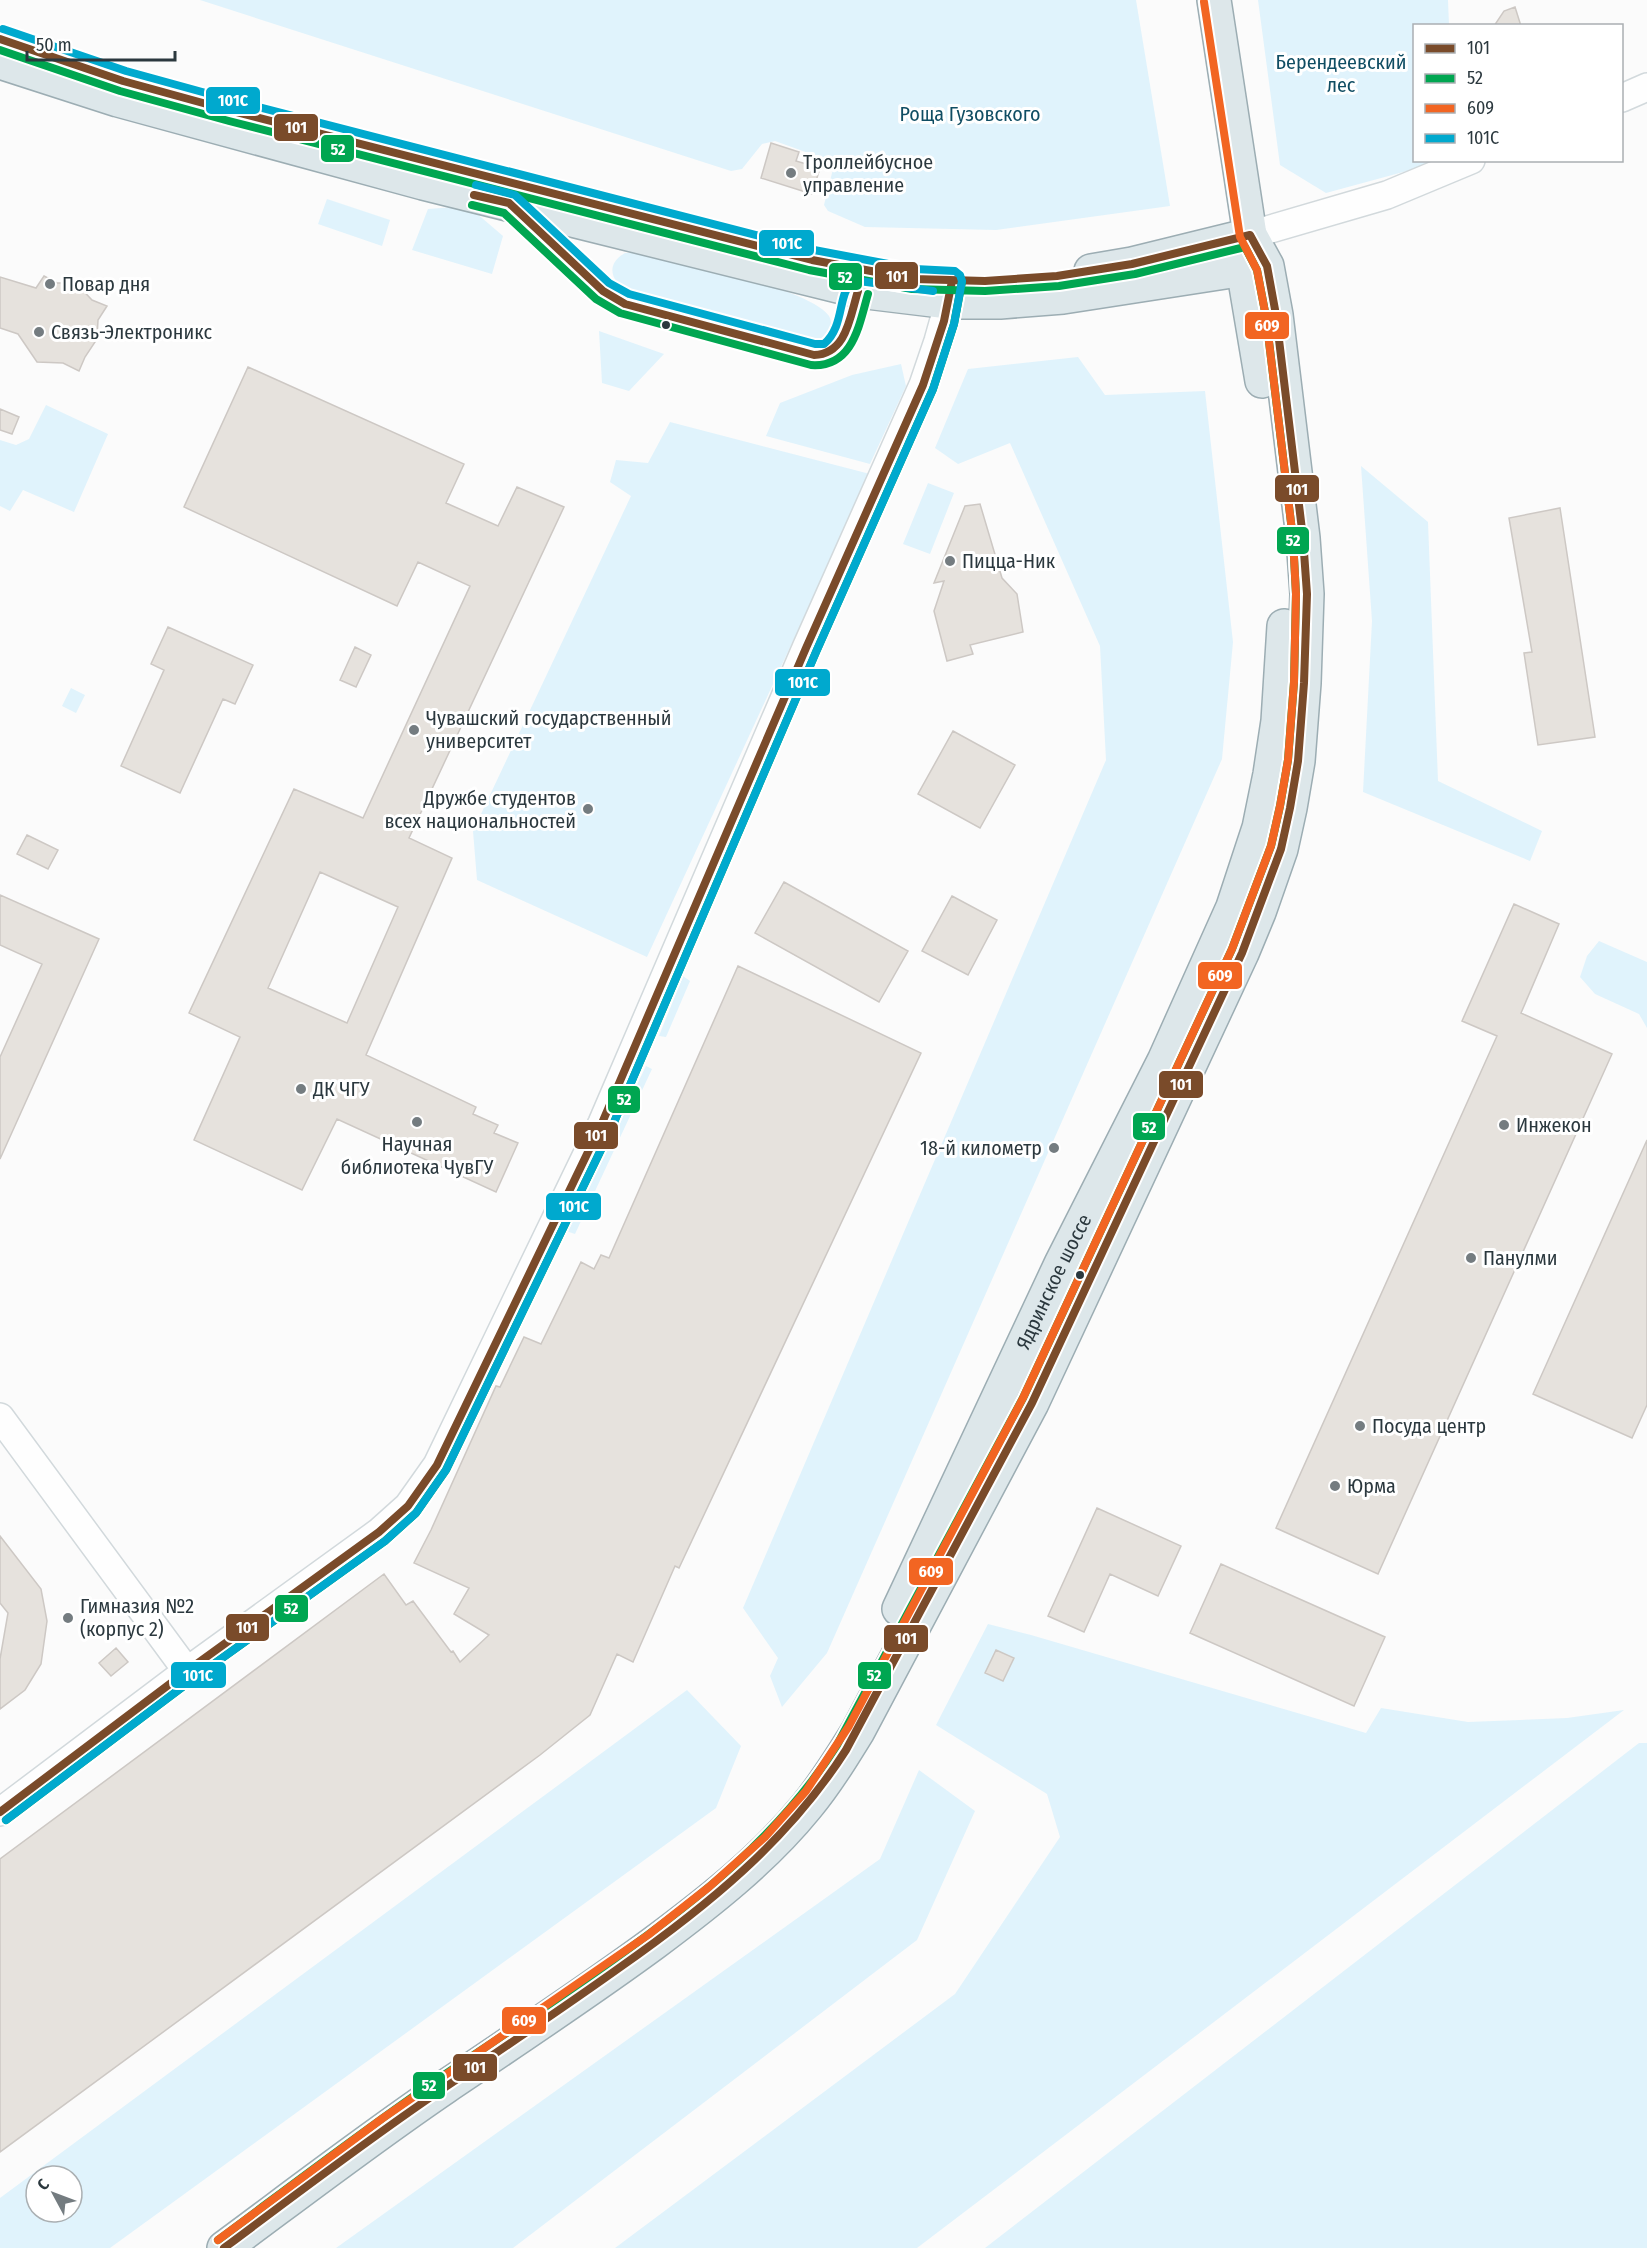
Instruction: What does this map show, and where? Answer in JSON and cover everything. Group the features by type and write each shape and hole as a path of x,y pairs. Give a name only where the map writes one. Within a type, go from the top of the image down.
{"main road":[{"path":"0,62 121,91 425,172 861,281 950,292 1000,302 1063,297 1255,267 1214,0"},
{"path":"0,39 121,91"},
{"path":"950,292 985,281 1058,276 1165,257 1250,235"},
{"name":"Ядринское шоссе","path":"224,2248 416,2107 596,1960 717,1866 773,1811 818,1756 863,1679 900,1608 1061,1264 1176,1066 1259,828 1278,721 1284,643 1283,576 1255,267"}],"street":[{"path":"1623,98 1647,87"},
{"path":"1250,235 1387,195 1466,162"},
{"path":"0,1812 379,1532 408,1506 437,1465 602,1123 806,648 922,385 938,341 950,292"},
{"path":"0,1417 188,1671"}],"green space":[{"name":"Роща Гузовского","path":"200,0 1136,0 1170,206 996,230 865,227 828,211 824,205 833,169 825,159 775,141 762,144 742,169 731,171"},
{"name":"Берендеевский лес","path":"1258,0 1448,0 1449,24 1413,24 1413,162 1431,162 1429,165 1326,193 1280,165"},
{"path":"327,199 390,220 382,246 318,224"},
{"path":"468,206 503,236 492,274 412,250 428,209"},
{"path":"625,253 638,253 740,277 796,295 816,305 829,316 830,334 817,340 794,340 629,294 618,284 613,274 614,263"},
{"path":"599,331 664,354 629,391 602,383"},
{"path":"1078,357 1105,395 1205,391 1233,642 1222,759 827,1653 782,1707 770,1676 778,1658 743,1608 1106,760 1100,646 1010,443 958,464 935,448 968,369"},
{"path":"901,364 906,386 870,464 766,436 780,403 852,375"},
{"path":"46,405 108,434 74,512 23,490 10,511 0,506 0,440 16,445 29,439"},
{"path":"670,422 870,474 647,957 477,880 473,831 631,496 610,482 616,460 648,463"},
{"path":"1361,466 1428,522 1438,781 1542,831 1530,861 1363,792 1372,621"},
{"path":"928,483 954,493 930,554 903,544"},
{"path":"71,688 85,695 76,713 62,706"},
{"path":"1599,941 1647,962 1647,1028 1639,1014 1595,994 1580,977 1587,956"},
{"path":"683,976 690,981 666,1037 659,1036"},
{"path":"646,1066 652,1069 575,1234 566,1231"},
{"path":"988,1624 1366,1733 1381,1708 1468,1722 1567,1718 1624,1710 917,2248 615,2248 955,1994 1060,1837 1047,1794 936,1725"},
{"path":"687,1690 741,1746 716,1808 110,2248 0,2248 0,2198 24,2180 24,2224 84,2224 84,2164 46,2164"},
{"path":"1639,1743 1647,1743 1647,2248 985,2248"},
{"path":"919,1770 975,1811 917,1940 513,2248 336,2248 880,1859"}],"building":[{"path":"1515,7 1520,24 1495,24 1504,11"},
{"name":"Троллейбусное управление","path":"771,143 799,152 796,161 820,168 812,194 761,178"},
{"path":"44,276 57,283 76,283 92,300 107,306 98,320 97,339 79,371 63,363 37,362 18,334 0,328 0,277 36,288"},
{"path":"248,367 464,464 446,503 498,526 517,487 564,507 409,838 452,858 366,1055 476,1107 473,1114 498,1125 494,1133 518,1143 496,1192 337,1119 302,1190 194,1140 240,1037 189,1013 294,789 363,818 470,586 418,562 397,606 184,507","holes":["320,872 398,907 347,1023 268,988"]},
{"path":"0,409 19,417 12,434 0,430"},
{"path":"980,504 1002,578 1017,594 1023,632 970,645 973,654 947,661 934,611 944,581 934,583 965,506"},
{"path":"1560,508 1595,737 1538,745 1524,653 1532,652 1509,518"},
{"path":"168,627 253,665 235,704 223,699 180,793 121,766 164,670 151,664"},
{"path":"355,647 371,655 356,687 340,680"},
{"path":"953,731 1015,765 980,828 918,794"},
{"path":"27,835 58,850 48,869 17,854"},
{"path":"784,882 908,951 879,1002 755,933"},
{"path":"0,895 99,939 0,1159 0,1057 42,964 0,945"},
{"path":"952,896 997,920 968,975 922,951"},
{"path":"1514,904 1559,924 1521,1013 1612,1054 1378,1574 1276,1528 1497,1036 1462,1021"},
{"path":"738,966 921,1053 679,1568 675,1566 633,1662 617,1654 590,1715 540,1755 0,2152 0,1859 384,1574 406,1605 413,1601 460,1662 489,1635 454,1614 469,1588 414,1563 496,1386 500,1387 524,1337 541,1344 581,1262 594,1269 601,1255 609,1258"},
{"path":"1647,1140 1647,1405 1632,1438 1533,1394"},
{"path":"1097,1508 1181,1546 1158,1596 1110,1574 1084,1632 1048,1616"},
{"path":"0,1536 41,1589 47,1621 41,1664 25,1690 0,1709 0,1659 8,1613 0,1603"},
{"path":"1221,1564 1385,1637 1354,1706 1190,1633"},
{"path":"116,1648 128,1662 111,1676 99,1663"},
{"path":"996,1650 1014,1658 1003,1681 985,1673"}],"transit line":[{"name":"609","path":"218,2240 383,2118 648,1935 709,1887 765,1837 806,1791 849,1726 1023,1398 1232,949 1271,846 1280,806 1288,760 1294,682 1296,594 1293,539 1266,317 1257,270 1240,237 1204,2"},
{"name":"101С","path":"3,29 126,71 235,101 814,250 915,269 955,271 960,275 962,281 954,324 933,389 816,652 612,1127 446,1470 416,1513 385,1541 193,1679 6,1820"},
{"name":"101","path":"0,39 123,81 232,111 812,260 914,279 985,281 1057,276 1132,264 1250,235 1267,266 1276,315 1303,538 1307,594 1298,761 1281,849 1242,953 1032,1403 846,1750 823,1783 772,1843 683,1921 577,1998 390,2125 224,2248"},
{"name":"52","path":"0,50 120,91 229,121 809,270 912,289 985,291 1059,286 1135,274 1245,247 1257,270 1266,317 1293,539 1296,594 1294,682 1288,760 1271,846 1232,949 1023,1398 837,1745 815,1778 790,1808 764,1836 707,1889 592,1975 384,2117 218,2240"},
{"name":"101С","path":"476,185 515,195 609,283 629,294 815,344 824,344 835,329 846,290 853,281 933,291"},
{"name":"101","path":"474,195 509,203 603,291 625,304 814,355 825,353 840,341 849,322 858,291"},
{"name":"52","path":"472,205 504,213 596,299 620,313 811,365 836,360 845,352 857,331 868,294"},
{"name":"101","path":"0,1812 187,1671 379,1532 408,1506 437,1465 602,1123 806,648 923,385 944,321 952,281"},
{"name":"52","path":"6,1820 193,1679 385,1541 416,1513 446,1470 612,1127 816,652 933,389 954,324 962,282"}],"place":[{"name":"Троллейбусное управление","path":"791,173"},
{"name":"Повар дня","path":"50,284"},
{"name":"Связь-Электроникс","path":"39,332"},
{"name":"Пицца-Ник","path":"950,561"},
{"name":"Чувашский государственный университет","path":"414,730"},
{"name":"Дружбе студентов всех национальностей","path":"588,809"},
{"name":"ДК ЧГУ","path":"301,1089"},
{"name":"Научная библиотека ЧувГУ","path":"417,1122"},
{"name":"Инжекон","path":"1504,1125"},
{"name":"18-й километр","path":"1054,1148"},
{"name":"Панулми","path":"1471,1258"},
{"name":"Посуда центр","path":"1360,1426"},
{"name":"Юрма","path":"1335,1486"},
{"name":"Гимназия №2 (корпус 2)","path":"68,1618"}]}
